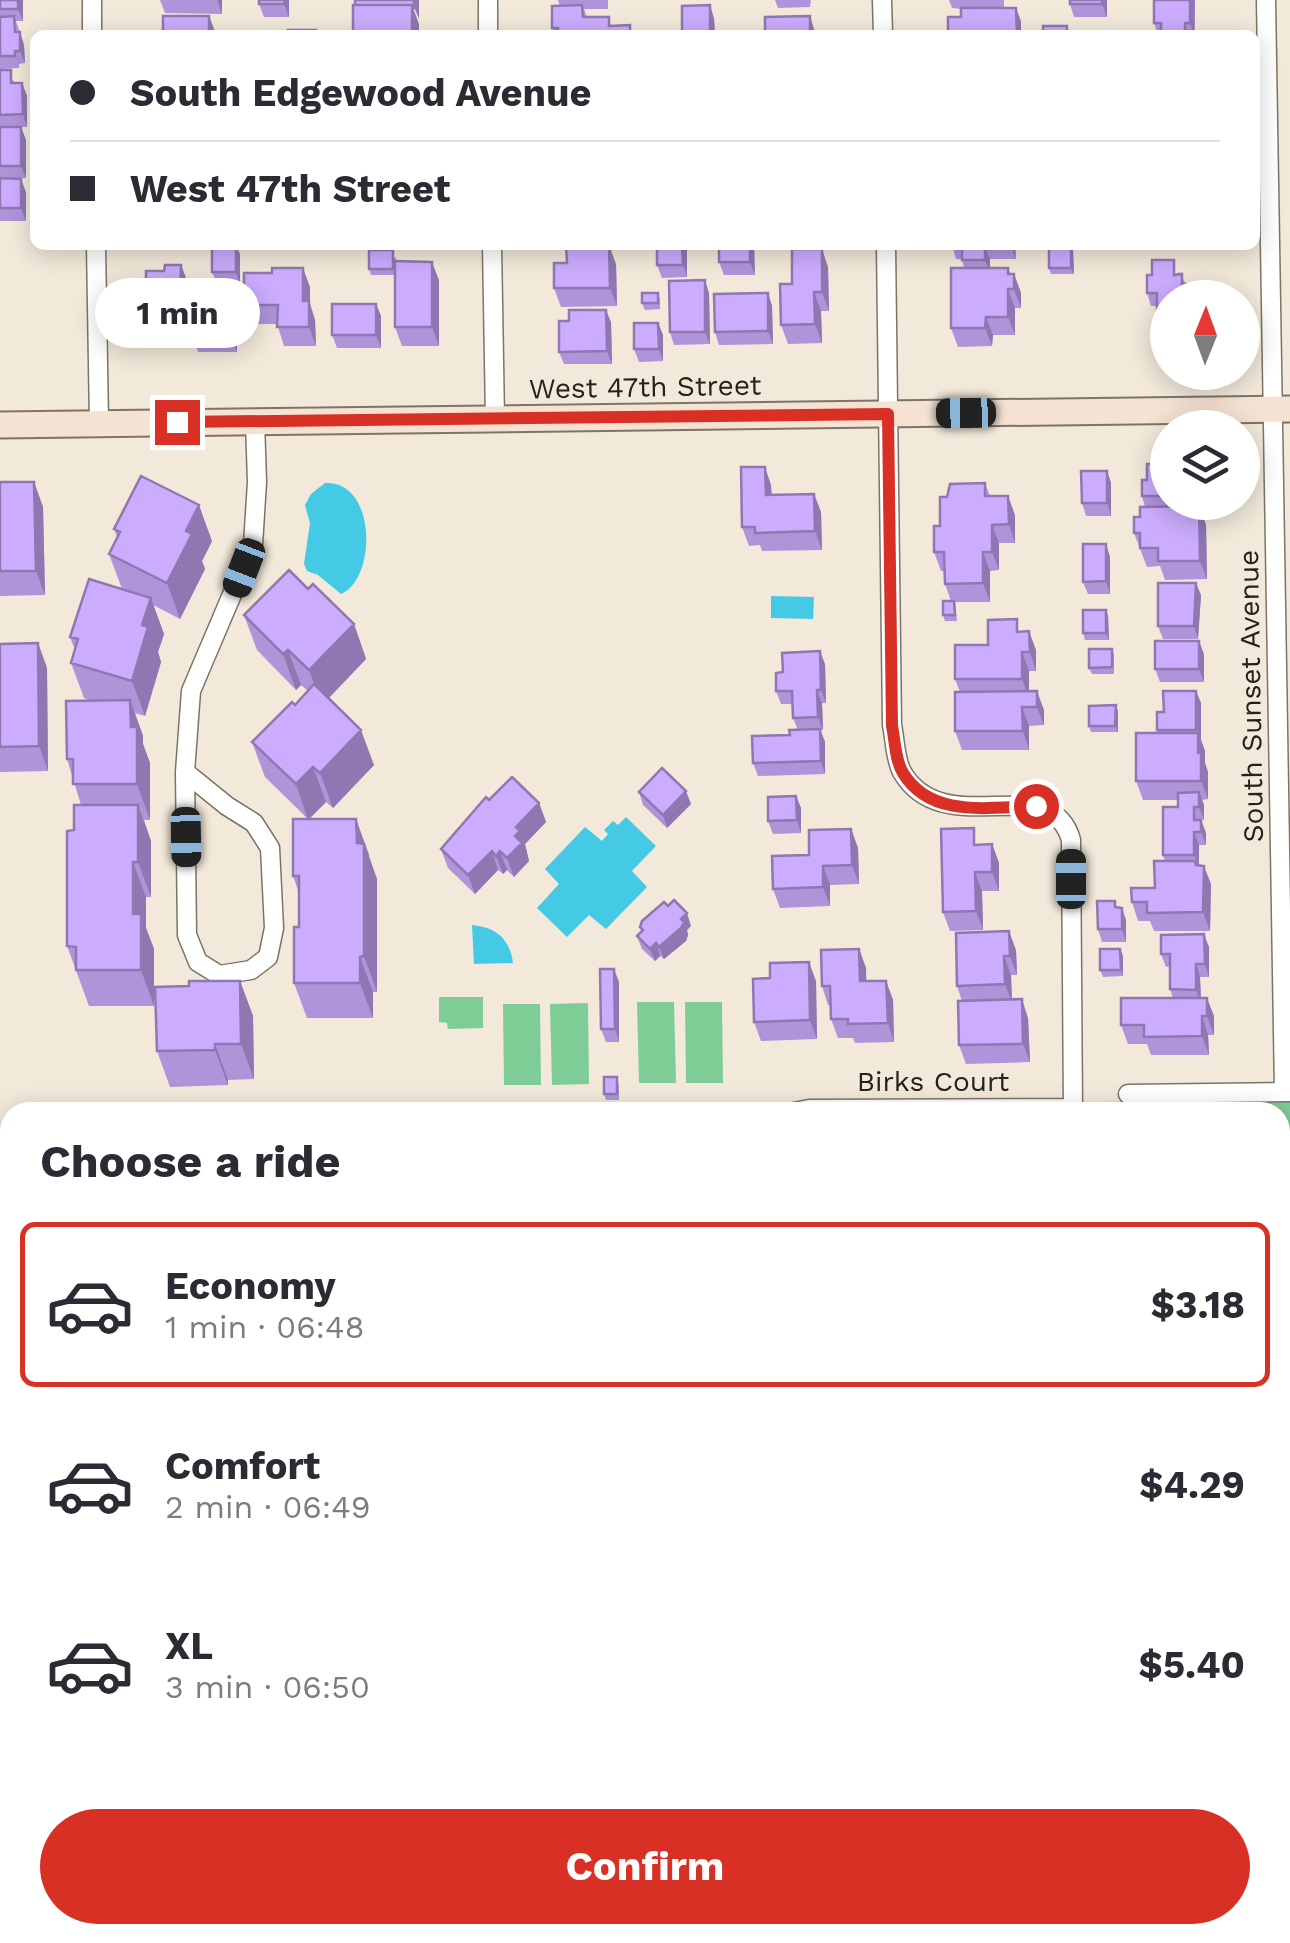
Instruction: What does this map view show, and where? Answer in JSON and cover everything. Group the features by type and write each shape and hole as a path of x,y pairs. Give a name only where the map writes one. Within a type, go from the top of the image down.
{"main road":[{"name":"West 47th Street","path":"0,424 1282,409"}],"street":[{"path":"92,0 92,30"},
{"path":"488,0 488,30"},
{"path":"882,0 882,30"},
{"name":"South Sunset Avenue","path":"1266,0 1282,409 1287,1092"},
{"path":"96,250 98,424"},
{"path":"492,250 496,419"},
{"path":"886,250 892,726 900,770 920,794 951,807 1036,806 1060,818 1068,828 1072,1102"},
{"path":"185,772 254,823 270,848 274,928 268,957 252,970 219,975 198,962 187,936 185,772 191,691 252,545 258,482 255,422"},
{"path":"1128,1094 1287,1092"}],"green space":[{"path":"439,997 483,997 483,1028 448,1029 447,1023 439,1022"},
{"path":"637,1002 674,1002 676,1083 639,1083"},
{"path":"685,1002 722,1002 723,1083 686,1083"},
{"path":"588,1003 589,1084 552,1085 550,1004"},
{"path":"503,1004 540,1004 541,1085 504,1085"},
{"path":"1290,1100 1290,1102 1092,1102"}],"water":[{"path":"325,483 342,486 354,497 366,532 361,570 353,585 341,594 307,571 304,564 310,523 305,505"},
{"path":"771,596 814,597 813,619 771,618"},
{"path":"626,817 656,846 632,871 647,887 606,929 589,915 567,937 537,908 559,884 545,869 585,827 602,841 608,834 604,830 613,821 618,825"},
{"path":"472,925 488,928 500,936 509,947 513,963 474,964"}],"building":[{"path":"0,0 18,0 18,9 0,9"},
{"path":"259,0 285,0 284,4 259,4"},
{"path":"355,0 414,0 414,7 355,5"},
{"path":"1070,0 1102,0 1102,4 1070,4"},
{"path":"1154,0 1190,0 1190,23 1185,23 1185,30 1161,30 1161,23 1154,23"},
{"path":"353,5 412,5 412,30 353,30"},
{"path":"582,5 583,17 609,17 609,26 630,25 630,30 558,30 552,28 552,6"},
{"path":"710,5 710,30 682,30 682,6"},
{"path":"961,8 1016,8 1017,30 948,30 948,17 961,17"},
{"path":"14,16 15,32 20,32 20,51 15,51 15,56 0,56 0,17"},
{"path":"163,16 209,16 209,30 163,30"},
{"path":"810,16 810,30 765,30 765,17"},
{"path":"1043,26 1067,26 1067,30 1043,30"},
{"path":"0,70 11,70 11,83 22,83 23,114 0,115"},
{"path":"0,127 21,127 21,166 0,166"},
{"path":"0,178 21,179 21,208 0,208"},
{"path":"212,250 236,250 236,272 212,272"},
{"path":"369,250 393,250 393,269 369,269"},
{"path":"566,250 609,250 610,288 554,288 554,263 567,263"},
{"path":"657,250 682,250 683,265 657,265"},
{"path":"719,250 750,250 750,262 719,262"},
{"path":"792,250 822,250 822,292 814,292 815,324 781,325 780,284 792,284"},
{"path":"962,250 985,250 985,260 962,260"},
{"path":"1049,250 1071,250 1071,268 1049,268"},
{"path":"1152,260 1174,260 1174,275 1182,274 1182,280 1150,280 1147,293 1147,275 1152,275"},
{"path":"395,261 432,262 432,327 395,327"},
{"path":"165,265 181,265 183,335 156,335 156,317 146,316 146,271 164,271"},
{"path":"272,268 303,268 303,301 309,301 309,327 277,327 278,305 244,305 244,273 272,273"},
{"path":"951,268 1008,268 1008,274 1014,274 1014,289 1008,289 1008,317 986,317 985,328 951,328"},
{"path":"705,280 705,332 670,332 669,281"},
{"path":"642,293 658,293 658,303 642,303"},
{"path":"768,293 768,331 715,332 714,294"},
{"path":"193,298 232,298 232,339 194,339"},
{"path":"332,304 376,304 376,335 332,335"},
{"path":"569,310 606,310 607,351 559,352 559,321 569,321"},
{"path":"634,323 658,323 659,349 634,349"},
{"path":"1150,464 1150,496 1142,496 1142,480 1147,480"},
{"path":"741,467 765,467 766,495 814,494 815,531 755,533 755,527 742,527"},
{"path":"1081,471 1107,471 1107,503 1082,503"},
{"path":"141,476 199,505 186,531 192,534 167,583 109,554 120,532 114,529"},
{"path":"0,482 34,482 36,571 0,571"},
{"path":"985,483 985,496 1008,496 1009,524 992,525 992,552 983,552 983,583 945,584 944,552 934,552 934,526 940,526 940,497 947,497 950,484"},
{"path":"1140,507 1150,507 1150,520 1199,520 1200,561 1158,561 1158,548 1140,548 1140,533 1134,533 1134,517 1140,517"},
{"path":"1083,544 1106,544 1106,581 1083,582"},
{"path":"289,570 308,589 313,584 354,624 309,670 288,650 283,654 244,615"},
{"path":"89,579 151,598 142,625 148,627 132,681 71,663 78,639 70,637"},
{"path":"1158,583 1196,583 1194,626 1158,626"},
{"path":"943,601 954,601 955,615 943,615"},
{"path":"1083,610 1106,610 1106,633 1083,633"},
{"path":"1017,619 1017,632 1029,631 1030,652 1022,652 1022,679 955,679 955,645 988,645 988,620"},
{"path":"1155,641 1199,641 1199,669 1155,669"},
{"path":"38,643 39,746 0,747 0,644"},
{"path":"1089,649 1112,649 1112,667 1089,668"},
{"path":"820,651 818,717 793,718 792,691 776,691 776,673 783,672 782,653"},
{"path":"314,684 361,730 320,773 313,767 296,784 252,742"},
{"path":"1037,691 1037,707 1022,707 1023,731 955,731 955,692"},
{"path":"1163,691 1196,691 1196,730 1157,730 1157,712 1164,712"},
{"path":"130,700 131,727 137,727 137,784 73,784 73,759 67,759 66,701"},
{"path":"1116,705 1115,726 1089,726 1089,706"},
{"path":"820,729 821,761 753,763 752,736"},
{"path":"1136,733 1198,733 1201,781 1136,781"},
{"path":"662,768 686,791 663,815 639,792"},
{"path":"512,777 539,803 516,827 520,831 515,836 522,843 507,858 500,851 496,856 492,851 468,875 441,849 486,797 489,800"},
{"path":"1199,792 1194,820 1201,820 1201,832 1194,832 1194,855 1163,855 1163,807 1178,807 1178,793"},
{"path":"796,796 797,820 768,821 768,797"},
{"path":"74,805 138,805 133,914 141,914 141,970 76,970 76,947 67,946 67,831 74,830"},
{"path":"293,819 356,819 357,843 364,844 364,956 360,957 360,983 294,983 299,876 293,876"},
{"path":"974,828 974,845 992,844 992,872 975,872 976,911 943,912 941,829"},
{"path":"851,829 852,865 823,866 823,887 773,889 772,856 809,855 809,830"},
{"path":"1154,861 1195,861 1196,865 1204,866 1203,912 1147,913 1147,902 1132,902 1131,888 1155,888"},
{"path":"674,900 687,913 681,919 684,922 659,947 656,943 650,949 637,936 643,930 642,921 664,902 668,906"},
{"path":"1097,901 1115,901 1115,907 1122,908 1122,929 1098,929"},
{"path":"1009,931 1010,956 1004,956 1005,984 957,986 956,933"},
{"path":"1204,934 1205,964 1196,964 1196,990 1170,989 1170,954 1161,954 1161,935"},
{"path":"859,949 860,981 886,981 888,1023 848,1024 848,1019 831,1019 830,986 822,986 821,950"},
{"path":"1100,949 1120,949 1121,970 1100,970"},
{"path":"809,962 810,1020 754,1022 753,979 770,978 770,963"},
{"path":"600,969 614,969 615,1029 601,1029"},
{"path":"189,981 240,981 241,1044 215,1044 215,1050 157,1051 155,987 189,986"},
{"path":"1121,998 1207,998 1202,1036 1144,1037 1144,1025 1121,1025"},
{"path":"1022,999 1023,1044 959,1045 958,1001"},
{"path":"604,1077 617,1077 617,1094 604,1094"}],"route":[{"path":"177,422 888,414 892,726 900,770 920,794 951,807 1036,806"}]}
